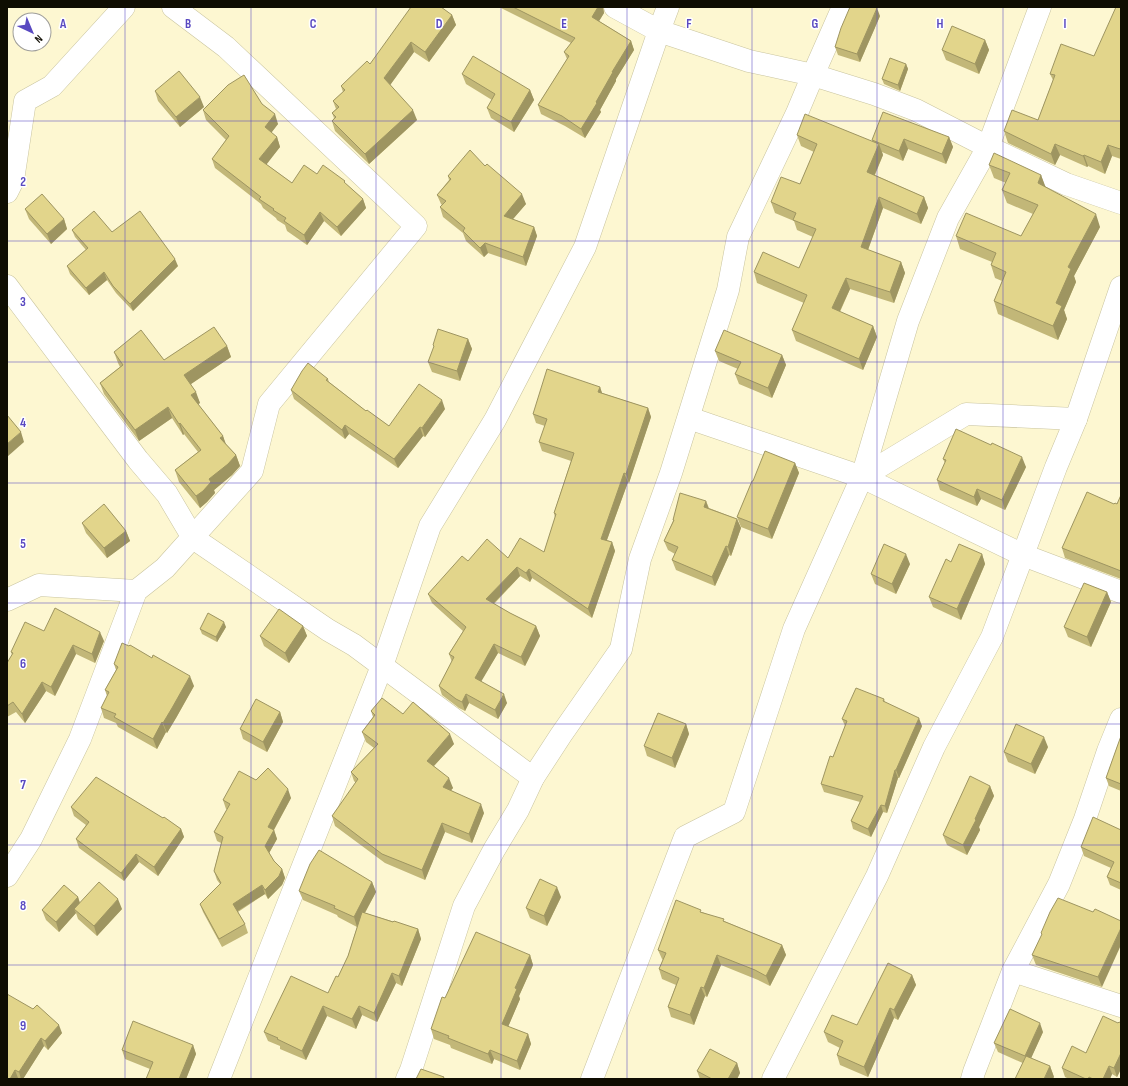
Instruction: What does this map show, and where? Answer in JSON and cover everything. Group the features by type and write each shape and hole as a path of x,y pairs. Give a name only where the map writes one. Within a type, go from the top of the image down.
{"street":[{"path":"7,192 13,180 16,104 52,86 124,7"},
{"path":"7,876 31,839 80,739 136,591 165,568 252,472 269,404 416,226 226,47 173,7"},
{"path":"615,7 659,31 749,60 813,75 874,94 916,110 988,147 1066,184 1121,204"},
{"path":"219,1079 382,666 430,526 495,420 585,247 668,7"},
{"path":"407,1079 464,906 494,850 518,810 532,778 621,649 640,559 689,418 728,290 738,237 797,113 843,7"},
{"path":"592,1079 686,837 734,812 794,629 862,477 908,321 948,218 988,147 1040,7"},
{"path":"7,286 138,460 167,494 193,538 328,630 354,645 532,778"},
{"path":"773,1079 877,876 934,748 992,637 1056,467 1076,419 1121,287"},
{"path":"862,477 966,414 1076,419"},
{"path":"689,418 862,477 1023,556 1121,592"},
{"path":"7,600 39,585 136,591"},
{"path":"972,1079 1013,971 1059,884 1085,819 1108,750 1121,719"},
{"path":"1013,971 1121,1006"}],"building":[{"path":"411,7 441,7 452,15 425,52 411,42 384,78 413,110 365,154 332,121 336,117 332,113 339,107 333,101 345,90 341,86 367,61 370,64"},
{"path":"513,7 598,7 592,17 631,41 612,72 596,102 597,103 581,129 562,116 538,105 569,56 564,52 575,38"},
{"path":"850,7 877,8 857,54 835,47"},
{"path":"1116,7 1121,7 1120,149 1108,145 1101,162 1055,144 1051,154 1004,131 1012,110 1038,120 1055,75 1050,74 1061,44 1094,56"},
{"path":"952,26 985,40 975,64 942,50"},
{"path":"473,56 530,90 511,122 487,108 495,94 462,74"},
{"path":"890,58 906,64 898,85 882,79"},
{"path":"179,71 200,97 176,117 155,91"},
{"path":"244,75 262,104 275,114 265,127 277,137 259,159 292,183 304,165 317,174 323,165 345,181 344,182 363,199 337,227 320,212 304,235 284,221 286,218 259,199 261,197 212,159 229,136 203,110 228,85"},
{"path":"883,112 949,137 942,154 904,139 899,151 872,140"},
{"path":"805,114 879,144 867,172 924,197 917,214 879,197 861,247 901,262 890,292 846,278 832,308 873,326 859,359 792,330 807,295 754,272 763,252 799,268 816,229 793,220 796,213 771,202 781,177 800,184 817,144 797,135"},
{"path":"470,150 485,166 487,164 522,194 504,216 534,227 523,257 485,243 480,248 463,231 465,228 440,207 446,201 437,195 451,179 448,176"},
{"path":"994,153 1041,175 1038,183 1096,214 1068,267 1071,269 1056,303 1062,306 1053,326 994,301 1006,272 991,265 996,253 956,236 966,213 1021,236 1038,205 1002,190 1010,173 989,165"},
{"path":"42,194 64,219 47,234 25,209"},
{"path":"94,211 112,232 140,211 175,259 130,304 113,286 104,272 86,288 67,266 88,248 72,230"},
{"path":"214,327 227,346 184,375 196,392 191,395 223,436 220,438 236,455 228,464 209,479 211,482 196,496 175,470 201,450 180,423 179,424 168,407 135,430 100,383 123,365 114,352 141,330 164,360"},
{"path":"438,329 468,339 457,371 428,362"},
{"path":"724,330 782,355 768,388 735,374 741,362 715,351"},
{"path":"308,363 328,379 326,380 366,411 367,410 389,426 419,384 442,400 422,428 420,427 394,459 345,425 342,430 291,390"},
{"path":"547,369 600,387 598,392 648,408 626,474 624,473 601,539 612,542 588,609 529,569 526,573 517,567 486,599 536,626 521,657 494,644 475,678 504,694 495,710 466,694 462,702 439,686 454,657 449,654 466,627 428,594 462,556 468,561 487,539 508,558 520,538 544,552 556,514 554,513 574,453 539,442 547,419 533,414"},
{"path":"7,415 21,432 7,444"},
{"path":"956,429 1022,457 1002,500 977,489 974,497 937,480 946,460 943,459"},
{"path":"765,451 795,463 768,529 737,517"},
{"path":"1087,492 1114,504 1117,504 1121,495 1121,571 1062,548"},
{"path":"680,493 706,501 704,507 737,519 728,547 726,546 712,577 672,560 678,547 664,541 674,520"},
{"path":"104,504 126,531 104,548 82,523"},
{"path":"884,544 906,554 892,584 871,574"},
{"path":"959,544 982,554 957,609 929,597 946,559 951,562"},
{"path":"1084,583 1107,592 1087,637 1064,627"},
{"path":"55,608 100,632 92,654 73,645 51,687 42,682 22,714 13,702 7,706 7,663 13,653 11,652 25,622 44,631"},
{"path":"279,609 303,626 285,653 260,636"},
{"path":"208,613 224,622 216,637 200,629"},
{"path":"122,643 129,646 130,645 152,658 153,655 190,676 153,739 114,717 116,714 101,708 109,692 105,690 118,667 114,664"},
{"path":"856,688 884,699 883,701 919,718 895,770 885,806 881,805 868,829 851,821 863,796 821,784 830,756 833,757 847,721 842,719"},
{"path":"382,698 403,714 413,702 450,734 427,761 449,778 443,787 481,804 469,834 442,823 422,870 382,854 332,816 358,779 351,772 378,744 362,732 375,715 371,711"},
{"path":"256,699 280,712 263,742 240,729"},
{"path":"658,713 686,724 672,758 644,746"},
{"path":"1016,724 1044,737 1031,764 1004,752"},
{"path":"1121,736 1121,784 1106,778"},
{"path":"268,768 288,789 268,827 274,830 265,846 274,861 282,869 279,876 265,890 262,885 233,904 245,924 219,939 200,904 221,883 214,871 223,837 214,832 230,804 223,800 239,771 256,780"},
{"path":"970,776 990,786 975,819 976,820 963,845 943,835"},
{"path":"96,777 163,818 164,817 181,829 154,867 136,854 121,873 76,839 89,822 71,807"},
{"path":"1093,817 1121,830 1121,883 1107,877 1114,862 1081,847"},
{"path":"319,850 372,882 354,917 334,908 335,906 299,891 310,864"},
{"path":"540,879 557,887 544,916 526,908"},
{"path":"99,882 118,899 94,926 74,909"},
{"path":"64,885 78,897 56,922 42,910"},
{"path":"1058,898 1093,912 1095,909 1121,921 1121,928 1098,977 1032,955 1050,912"},
{"path":"676,900 701,910 700,912 724,919 723,921 782,945 766,976 717,955 704,988 701,987 690,1015 668,1007 679,978 659,969 666,953 658,950"},
{"path":"362,912 418,929 399,976 392,973 374,1013 359,1006 352,1019 323,1006 302,1051 264,1032 291,976 328,993 348,956"},
{"path":"476,932 530,955 515,988 517,989 502,1024 528,1034 517,1061 490,1050 488,1054 448,1038 449,1036 431,1029 442,997 445,998"},
{"path":"888,963 912,975 894,1010 890,1008 864,1067 837,1055 843,1041 824,1032 832,1015 857,1025"},
{"path":"7,994 33,1009 37,1005 59,1025 45,1041 41,1038 19,1072 15,1070 10,1079 7,1079"},
{"path":"1010,1009 1040,1023 1025,1056 994,1043"},
{"path":"1103,1016 1121,1023 1121,1053 1114,1068 1109,1066 1103,1079 1093,1079 1089,1077 1086,1079 1062,1068 1072,1046 1086,1053"},
{"path":"133,1021 193,1045 179,1079 146,1079 153,1062 122,1050"},
{"path":"710,1049 737,1063 728,1079 712,1079 697,1071"},
{"path":"1026,1056 1050,1066 1044,1079 1015,1079"},
{"path":"421,1069 444,1077 443,1079 416,1079"}]}
